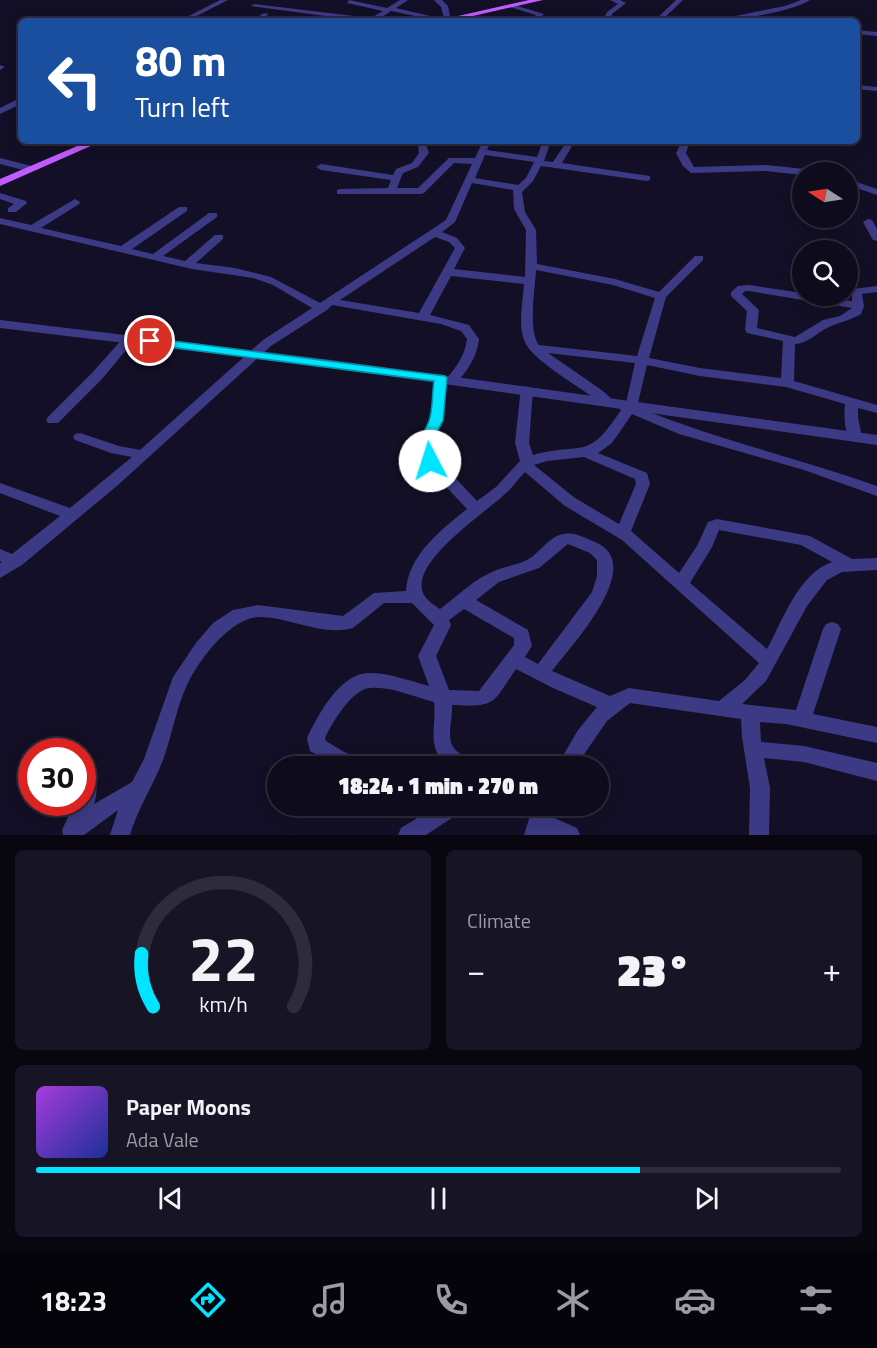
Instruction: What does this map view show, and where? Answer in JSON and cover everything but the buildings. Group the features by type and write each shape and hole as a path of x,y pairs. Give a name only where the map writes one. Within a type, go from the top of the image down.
{"main road":[{"path":"455,18 539,0"},
{"path":"0,183 80,144"},
{"path":"0,178 89,144"}],"street":[{"path":"191,18 225,0"},
{"path":"376,18 405,0"},
{"path":"438,0 444,6 445,18"},
{"path":"607,18 609,13 622,3 613,0"},
{"path":"660,18 680,0"},
{"path":"725,18 797,5 807,0"},
{"path":"349,2 435,18"},
{"path":"255,6 349,18"},
{"path":"512,6 541,14 536,18"},
{"path":"259,18 266,14"},
{"path":"860,32 877,34"},
{"path":"860,87 877,89"},
{"path":"0,111 18,102"},
{"path":"392,190 401,168 415,165 424,150 421,144"},
{"path":"469,180 518,188 530,179 546,144"},
{"path":"556,165 569,144"},
{"path":"685,144 681,153 692,170 792,171"},
{"path":"0,572 73,515 143,455 254,354 453,219 482,151"},
{"path":"340,192 421,191 452,160 482,151 556,165 647,178"},
{"path":"0,161 28,168"},
{"path":"321,167 396,178"},
{"path":"858,185 877,192"},
{"path":"518,188 521,215 531,225 529,335 535,348 546,358 621,405 684,431 809,467 877,491"},
{"path":"0,196 22,203 12,210"},
{"path":"32,229 75,202"},
{"path":"124,249 183,209"},
{"path":"155,256 213,215"},
{"path":"0,220 188,264 268,280 284,287 300,299 328,305 423,317 457,325 471,334 472,345 468,360 446,379 437,420 422,450 424,455 477,510"},
{"path":"868,222 877,238"},
{"path":"423,317 460,246 450,238 434,233"},
{"path":"188,264 219,237"},
{"path":"447,756 442,750 442,697 427,656 442,631 443,625 440,618 417,597 414,581 444,535 511,481 526,464 545,457 584,452 602,445 642,360 661,296 699,258"},
{"path":"532,266 615,282 661,296"},
{"path":"448,272 529,281"},
{"path":"792,295 749,288 739,290 735,294 754,313 751,330 789,341 803,339 827,322 851,316 857,312 858,306"},
{"path":"858,291 877,289"},
{"path":"0,324 446,379 877,440"},
{"path":"53,420 107,366 129,339"},
{"path":"787,383 789,341"},
{"path":"535,348 642,360 700,372 787,383 877,409"},
{"path":"526,390 522,443 526,464 570,502 623,533 768,661"},
{"path":"852,401 855,437"},
{"path":"80,438 116,450 143,455"},
{"path":"584,452 642,476 643,484 623,533"},
{"path":"0,488 73,515"},
{"path":"681,584 704,547 712,526 717,524 805,540 863,564 877,573"},
{"path":"440,618 493,578 542,558 564,539 586,544 602,553 606,565 603,588 540,674"},
{"path":"0,555 16,561"},
{"path":"721,709 752,684 768,661 803,599 820,576 829,569 863,564"},
{"path":"120,835 128,812 153,761 179,682 206,642 229,620 248,612 267,611 341,624 355,620 380,597 417,597"},
{"path":"334,756 317,745 319,729 327,715 358,683 375,680 442,697 482,699 488,695 523,645 522,635 465,601"},
{"path":"802,719 832,629"},
{"path":"513,659 540,674 612,705"},
{"path":"573,756 602,714 620,698 628,695 802,719 877,735"},
{"path":"750,713 753,750 760,788 759,835"},
{"path":"753,750 804,754 877,772"},
{"path":"71,834 107,806 140,788"},
{"path":"71,834 78,816"},
{"path":"408,835 434,816"},
{"path":"539,820 570,835"}],"route":[{"path":"150,341 441,378 437,420 422,450 430,461"}]}
